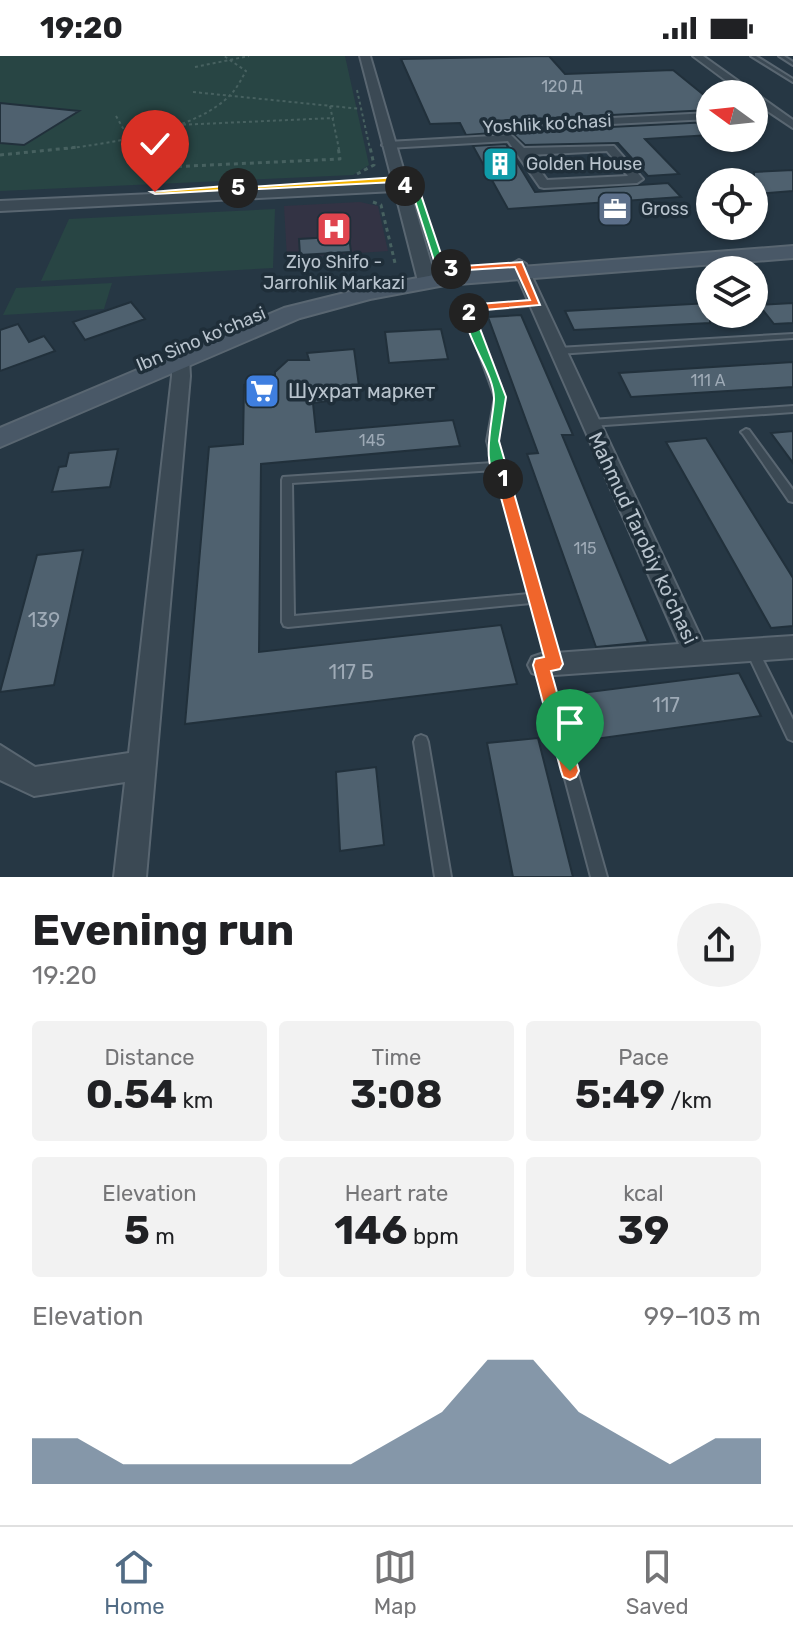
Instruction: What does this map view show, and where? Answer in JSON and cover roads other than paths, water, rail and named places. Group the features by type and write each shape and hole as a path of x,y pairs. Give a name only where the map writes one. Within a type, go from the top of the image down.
{"main road":[{"path":"0,438 177,354 292,313 435,275 793,245"},
{"path":"520,268 793,252"},
{"name":"Ibn Sino ko'chasi","path":"0,426 177,354"}],"street":[{"path":"365,56 379,111 393,139"},
{"path":"377,56 393,139 435,275"},
{"path":"697,56 730,80"},
{"path":"768,106 778,109 793,125"},
{"path":"768,111 778,109"},
{"name":"Yoshlik ko'chasi","path":"393,139 696,117"},
{"path":"393,139 511,138 521,152 544,184 637,179 610,148 521,152"},
{"path":"0,199 406,183"},
{"path":"406,183 433,244"},
{"path":"0,206 150,192"},
{"name":"Mahmud Tarobiy ko'chasi","path":"520,268 696,654"},
{"path":"130,877 177,354"},
{"path":"548,664 793,647"},
{"path":"4,770 34,782 141,765"}],"lane":[{"path":"753,56 793,81"},
{"path":"781,56 793,64"},
{"path":"536,303 467,308 500,397 492,441 536,598 548,664 599,877"},
{"path":"558,351 793,336"},
{"name":"Mahmud Tarobiy ko'chasi","path":"591,423 793,409"},
{"path":"746,432 793,498"},
{"path":"500,466 287,480 288,622 536,598"},
{"path":"752,650 793,734"},
{"path":"421,742 443,877"}],"place":[{"name":"Golden House","path":"500,164"},
{"name":"Gross","path":"615,209"},
{"name":"Ziyo Shifo - Jarrohlik Markazi","path":"334,229"},
{"name":"Шухрат маркет","path":"262,391"}]}
